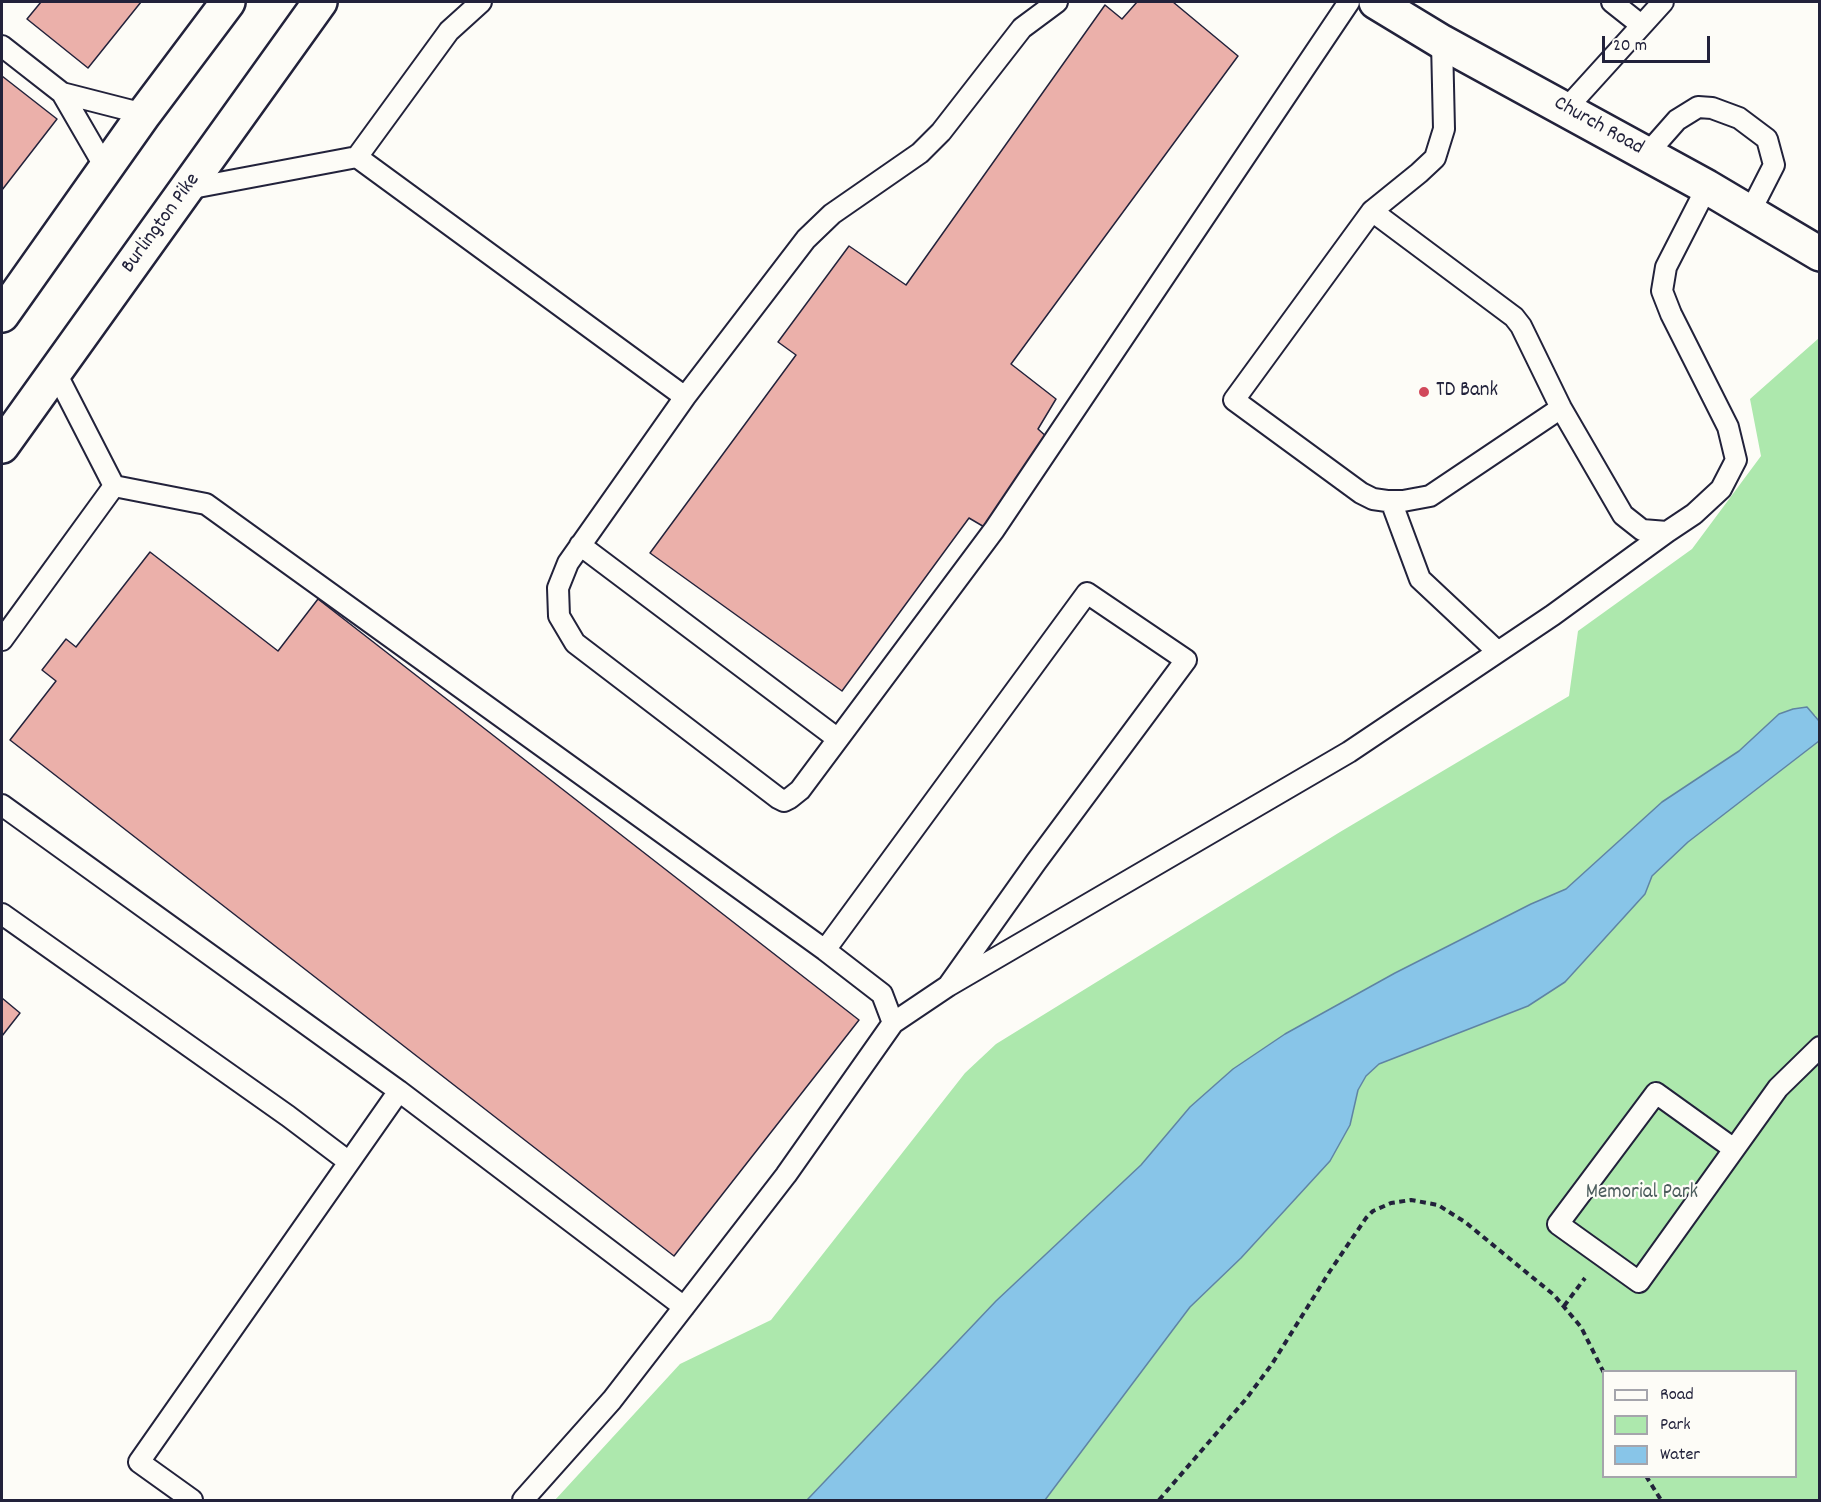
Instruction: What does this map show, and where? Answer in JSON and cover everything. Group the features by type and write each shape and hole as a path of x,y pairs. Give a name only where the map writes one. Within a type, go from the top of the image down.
{"main road":[{"path":"2,315 144,114 228,2"},
{"name":"Burlington Pike","path":"2,446 320,2"},
{"name":"Church Road","path":"1376,2 1443,42 1707,187 1820,254"}],"lane":[{"path":"188,189 357,157 449,31 482,2"},
{"path":"1057,2 1022,28 941,132 920,153 832,214 806,239 685,397 568,563 558,588 559,616 575,643 784,801 800,790 994,530 1349,2"},
{"path":"1612,2 1641,25"},
{"path":"1565,110 1663,2"},
{"path":"1443,42 1444,129 1435,158 1372,211 1234,400 1361,493 1373,499 1391,501 1411,501 1430,496 1561,408"},
{"path":"2,46 62,93 106,169"},
{"path":"62,93 144,114"},
{"path":"1647,154 1677,120 1698,107 1712,108 1739,118 1767,139 1774,165 1750,212"},
{"path":"357,157 685,397"},
{"path":"523,1500 612,1401 786,1175 893,1023 948,986 1349,752 1553,615 1694,514 1721,489 1736,459 1728,427 1671,314 1662,291 1666,267 1707,187"},
{"path":"1372,211 1514,317 1561,408 1623,515 1642,530 1667,532"},
{"path":"55,371 114,486"},
{"path":"2,640 114,486"},
{"path":"114,486 206,504 825,950 882,994 893,1023"},
{"path":"1391,501 1420,579 1498,652"},
{"path":"580,545 838,739"},
{"path":"825,950 1087,593 1186,660 1036,862 948,986"},
{"path":"2,805 399,1091 684,1307"},
{"path":"2,914 288,1116 349,1162"},
{"path":"1734,1149 1656,1094 1558,1224 1639,1282 1778,1088 1820,1047"},
{"path":"192,1500 139,1462 399,1091"}],"path":[{"path":"1159,1500 1246,1399 1272,1364 1366,1218 1381,1206 1411,1200 1438,1205 1452,1213 1554,1295 1581,1327 1602,1370"},
{"path":"1564,1306 1601,1255"},
{"path":"1648,1478 1661,1500"}],"green space":[{"path":"1819,338 1819,721 1815,715 1779,714 1739,751 1662,802 1566,889 1531,904 1395,973 1285,1034 1233,1069 1190,1107 1141,1165 996,1301 807,1500 555,1500 680,1364 771,1320 965,1073 996,1044 1340,832 1569,696 1578,631 1692,549 1761,456 1750,399"},
{"name":"Memorial Park","path":"1819,741 1819,1500 1045,1500 1190,1307 1241,1258 1330,1161 1350,1125 1358,1090 1366,1076 1379,1064 1565,982 1645,894 1652,876 1688,842"}],"water":[{"path":"1807,707 1819,721 1819,741 1688,842 1652,876 1645,894 1565,982 1528,1006 1379,1064 1366,1076 1358,1090 1350,1125 1330,1161 1241,1258 1190,1307 1045,1500 807,1500 996,1301 1141,1165 1190,1107 1233,1069 1285,1034 1395,973 1531,904 1566,889 1662,802 1739,751 1779,714"}],"building":[{"path":"41,2 141,2 88,68 27,19"},
{"path":"1137,2 1173,2 1238,56 1011,364 1056,399 1038,429 1048,438 986,528 969,518 842,691 650,553 796,355 778,342 849,246 906,285 1105,5 1122,19"},
{"path":"2,76 57,119 2,190"},
{"path":"150,552 278,651 318,599 859,1020 674,1256 10,740 56,681 42,670 66,639 76,647"},
{"path":"2,998 20,1013 2,1036"}],"place":[{"name":"TD Bank","path":"1424,392"}]}
